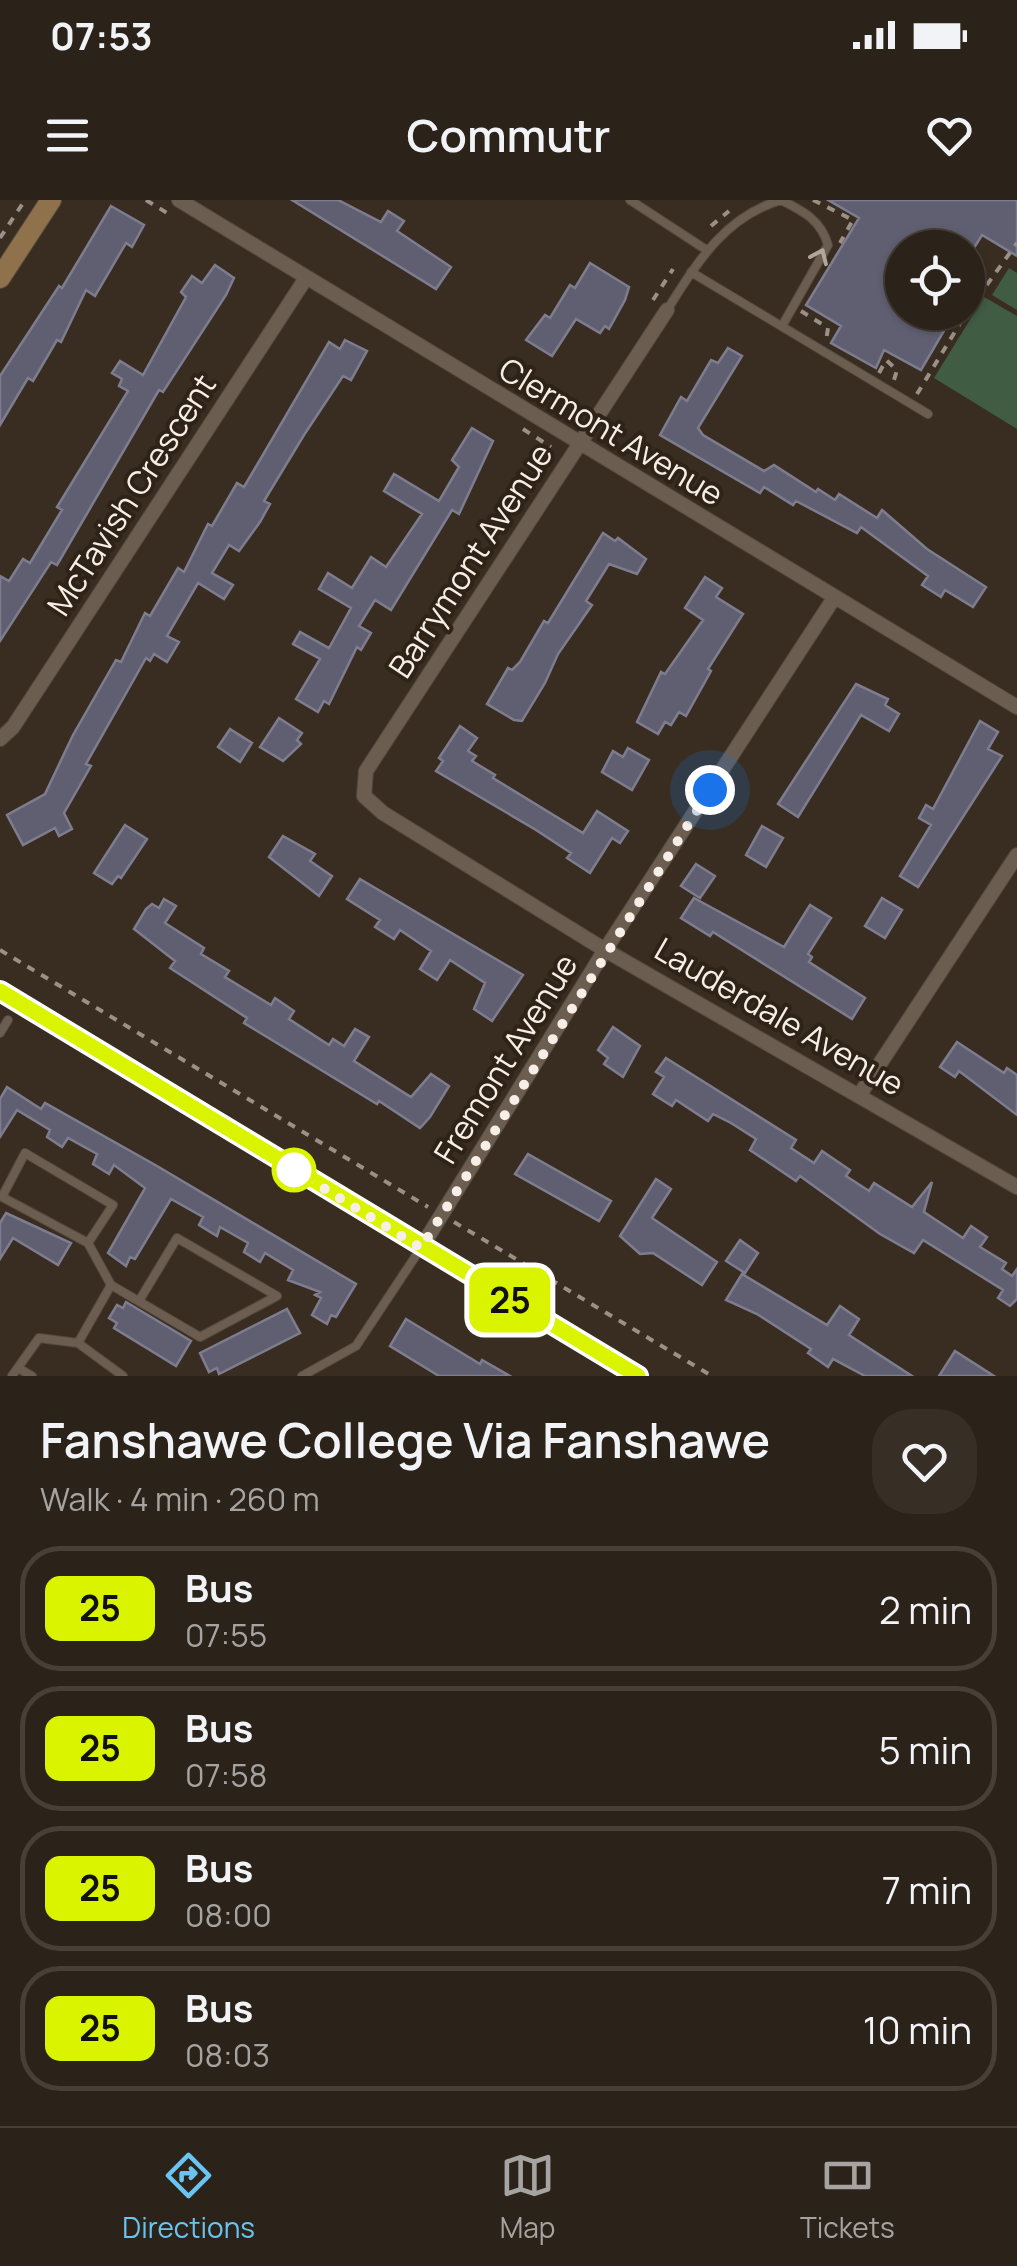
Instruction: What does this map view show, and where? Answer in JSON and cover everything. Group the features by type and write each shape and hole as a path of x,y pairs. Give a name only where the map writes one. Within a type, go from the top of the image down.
{"main road":[{"path":"0,278 51,200"},
{"path":"0,992 638,1376"}],"street":[{"name":"Clermont Avenue","path":"178,200 579,446 1017,707"},
{"name":"McTavish Crescent","path":"0,739 12,728 306,278"},
{"name":"Barrymont Avenue","path":"364,796 366,771 667,310"},
{"name":"Fremont Avenue","path":"421,1248 448,1219 605,950 834,598"},
{"name":"Lauderdale Avenue","path":"364,796 383,813 605,950 1017,1186"},
{"path":"860,1094 1017,855"}],"lane":[{"path":"630,200 705,249"},
{"path":"667,310 705,249 736,222 781,200 808,214 824,230 828,245 782,326"},
{"path":"691,272 928,414"},
{"path":"0,1034 8,1020"},
{"path":"88,1243 113,1205 25,1152 2,1196 88,1243 111,1284 138,1301 200,1338 277,1296 177,1238 138,1301"},
{"path":"302,1376 356,1346 421,1248"},
{"path":"78,1343 111,1284"},
{"path":"32,1376 15,1372 39,1338 78,1343 123,1376"}],"path":[{"path":"0,238 25,200"},
{"path":"813,200 853,220 835,250"},
{"path":"985,283 993,270 1015,251 1017,242"},
{"path":"809,296 800,310 828,328 826,344 834,348"},
{"path":"863,366 878,374 886,360 897,370 893,384 914,398 956,330"},
{"path":"0,952 712,1376"},
{"path":"448,1219 712,1376"}],"green space":[{"path":"1009,268 1017,273 1017,310 992,295"},
{"path":"985,298 1017,316 1017,429 934,378 964,330 985,330"}],"building":[{"path":"292,200 338,200 381,222 388,211 404,221 397,231 451,267 436,289"},
{"path":"828,200 1017,200 1017,256 985,237 985,230 885,230 885,330 944,330 921,370 884,350 876,368 831,343 841,326 806,305 859,218"},
{"path":"111,206 144,225 132,247 126,243 95,296 86,290 61,342 57,340 33,381 28,378 0,425 0,376 59,286 62,288"},
{"path":"590,263 629,287 625,300 609,329 605,326 600,333 576,319 552,356 526,340 545,315 550,318 570,285 575,288"},
{"path":"215,265 234,278 226,295 163,392 159,390 57,565 51,562 0,641 0,576 9,581 23,559 30,563 62,510 57,507 128,391 119,386 122,379 112,373 120,361 143,375 186,297 181,292 192,276 202,283"},
{"path":"345,340 367,351 351,380 343,376 304,435 264,501 270,504 260,522 239,551 229,545 212,573 233,585 224,599 198,583 167,636 179,642 167,662 154,654 150,661 146,658 86,764 91,766 64,813 72,829 59,836 55,828 23,845 7,815 45,794 73,735 116,660 121,662 145,613 150,616 178,568 184,572 208,524 212,526 237,483 244,487 329,342 340,349"},
{"path":"728,348 742,356 698,428 703,435 764,471 774,465 816,492 818,489 835,500 839,494 877,518 882,510 927,549 986,587 973,607 945,590 941,597 922,585 928,576 861,527 857,533 796,501 793,505 764,487 760,493 660,435 681,397 687,401 711,360 718,363"},
{"path":"472,428 493,441 459,514 452,510 391,610 375,600 359,626 371,633 361,650 357,647 329,704 324,701 318,712 296,699 320,659 293,644 300,632 329,648 351,608 319,589 328,573 352,588 371,557 386,567 422,514 384,491 394,474 439,501 459,467 452,460"},
{"path":"603,533 615,541 618,538 646,559 637,574 609,564 586,601 592,605 558,654 522,721 514,720 487,704 508,668 512,670 520,662 544,621 548,623"},
{"path":"705,577 722,588 716,597 743,614 708,669 711,671 686,716 679,712 671,725 665,722 658,734 637,722 661,672 665,674 703,620 685,608"},
{"path":"856,684 888,699 885,705 899,714 889,731 861,715 798,817 778,804"},
{"path":"279,718 302,733 297,740 301,744 283,761 260,747"},
{"path":"980,721 998,732 988,749 1002,756 918,887 900,876 931,825 919,818 926,805 933,809"},
{"path":"460,726 477,738 468,751 476,756 472,761 495,775 493,778 583,833 597,811 628,831 620,843 612,838 590,873 567,858 571,853 436,771 443,761 439,758"},
{"path":"230,729 252,743 240,762 218,747"},
{"path":"628,748 649,760 632,790 602,772 613,751 623,757"},
{"path":"125,825 147,839 121,878 118,876 112,884 94,873"},
{"path":"762,826 783,838 766,867 746,855"},
{"path":"283,836 315,854 310,861 332,876 319,896 269,857"},
{"path":"696,864 715,876 700,898 681,886"},
{"path":"360,879 523,975 492,1021 474,1009 485,983 450,960 437,980 420,969 431,951 400,930 394,939 375,927 380,920 347,899"},
{"path":"694,898 784,947 810,905 831,918 808,954 812,957 809,962 865,998 852,1019 713,932 710,936 681,918"},
{"path":"882,898 902,910 885,938 865,926"},
{"path":"164,899 176,906 165,923 204,948 201,954 229,971 225,977 271,1005 275,998 294,1011 289,1019 329,1045 333,1039 344,1046 355,1029 369,1037 354,1061 411,1097 431,1074 449,1086 430,1117 420,1128 379,1101 377,1104 244,1023 247,1018 170,968 175,961 134,929 146,909 152,904 159,908"},
{"path":"613,1027 640,1046 623,1077 604,1064 608,1058 598,1050"},
{"path":"957,1042 1004,1073 1007,1068 1017,1075 1017,1115 959,1071 955,1077 940,1067"},
{"path":"666,1058 796,1140 791,1148 814,1163 822,1151 850,1170 846,1176 869,1191 874,1183 912,1207 932,1182 924,1212 963,1238 971,1226 987,1237 980,1247 1006,1263 1002,1269 1012,1276 1017,1269 1017,1299 1010,1306 998,1298 1003,1290 923,1240 914,1253 880,1234 800,1176 796,1181 750,1150 756,1139 731,1123 713,1114 708,1121 676,1100 672,1106 653,1094 664,1077 656,1072"},
{"path":"7,1087 41,1109 45,1103 157,1166 356,1284 336,1317 331,1315 327,1324 312,1315 321,1298 315,1295 320,1292 288,1280 293,1270 265,1253 260,1262 244,1252 248,1243 220,1227 217,1236 199,1225 203,1217 171,1199 135,1259 130,1257 126,1266 108,1253 145,1188 114,1165 109,1174 93,1164 97,1154 68,1138 62,1147 47,1137 50,1130 17,1110 0,1137 0,1099"},
{"path":"528,1154 611,1201 599,1221 515,1174"},
{"path":"656,1179 671,1189 652,1218 717,1262 702,1285 653,1253 640,1254 620,1236"},
{"path":"6,1213 71,1243 58,1265 13,1238 0,1259 0,1223"},
{"path":"740,1240 758,1253 745,1273 726,1261"},
{"path":"742,1274 827,1325 840,1306 859,1319 849,1335 912,1376 865,1376 833,1359 828,1367 808,1353 811,1349 757,1314 726,1300"},
{"path":"126,1302 191,1341 176,1366 114,1328 117,1323 109,1318 117,1305 123,1308"},
{"path":"287,1309 300,1333 219,1374 217,1368 209,1372 200,1353"},
{"path":"406,1319 480,1364 482,1360 510,1376 439,1376 390,1346"},
{"path":"955,1351 994,1376 939,1376"}],"bus line":[{"name":"25","path":"0,991 638,1376"}],"route":[{"path":"294,1170 421,1248 605,950 710,790"}]}
